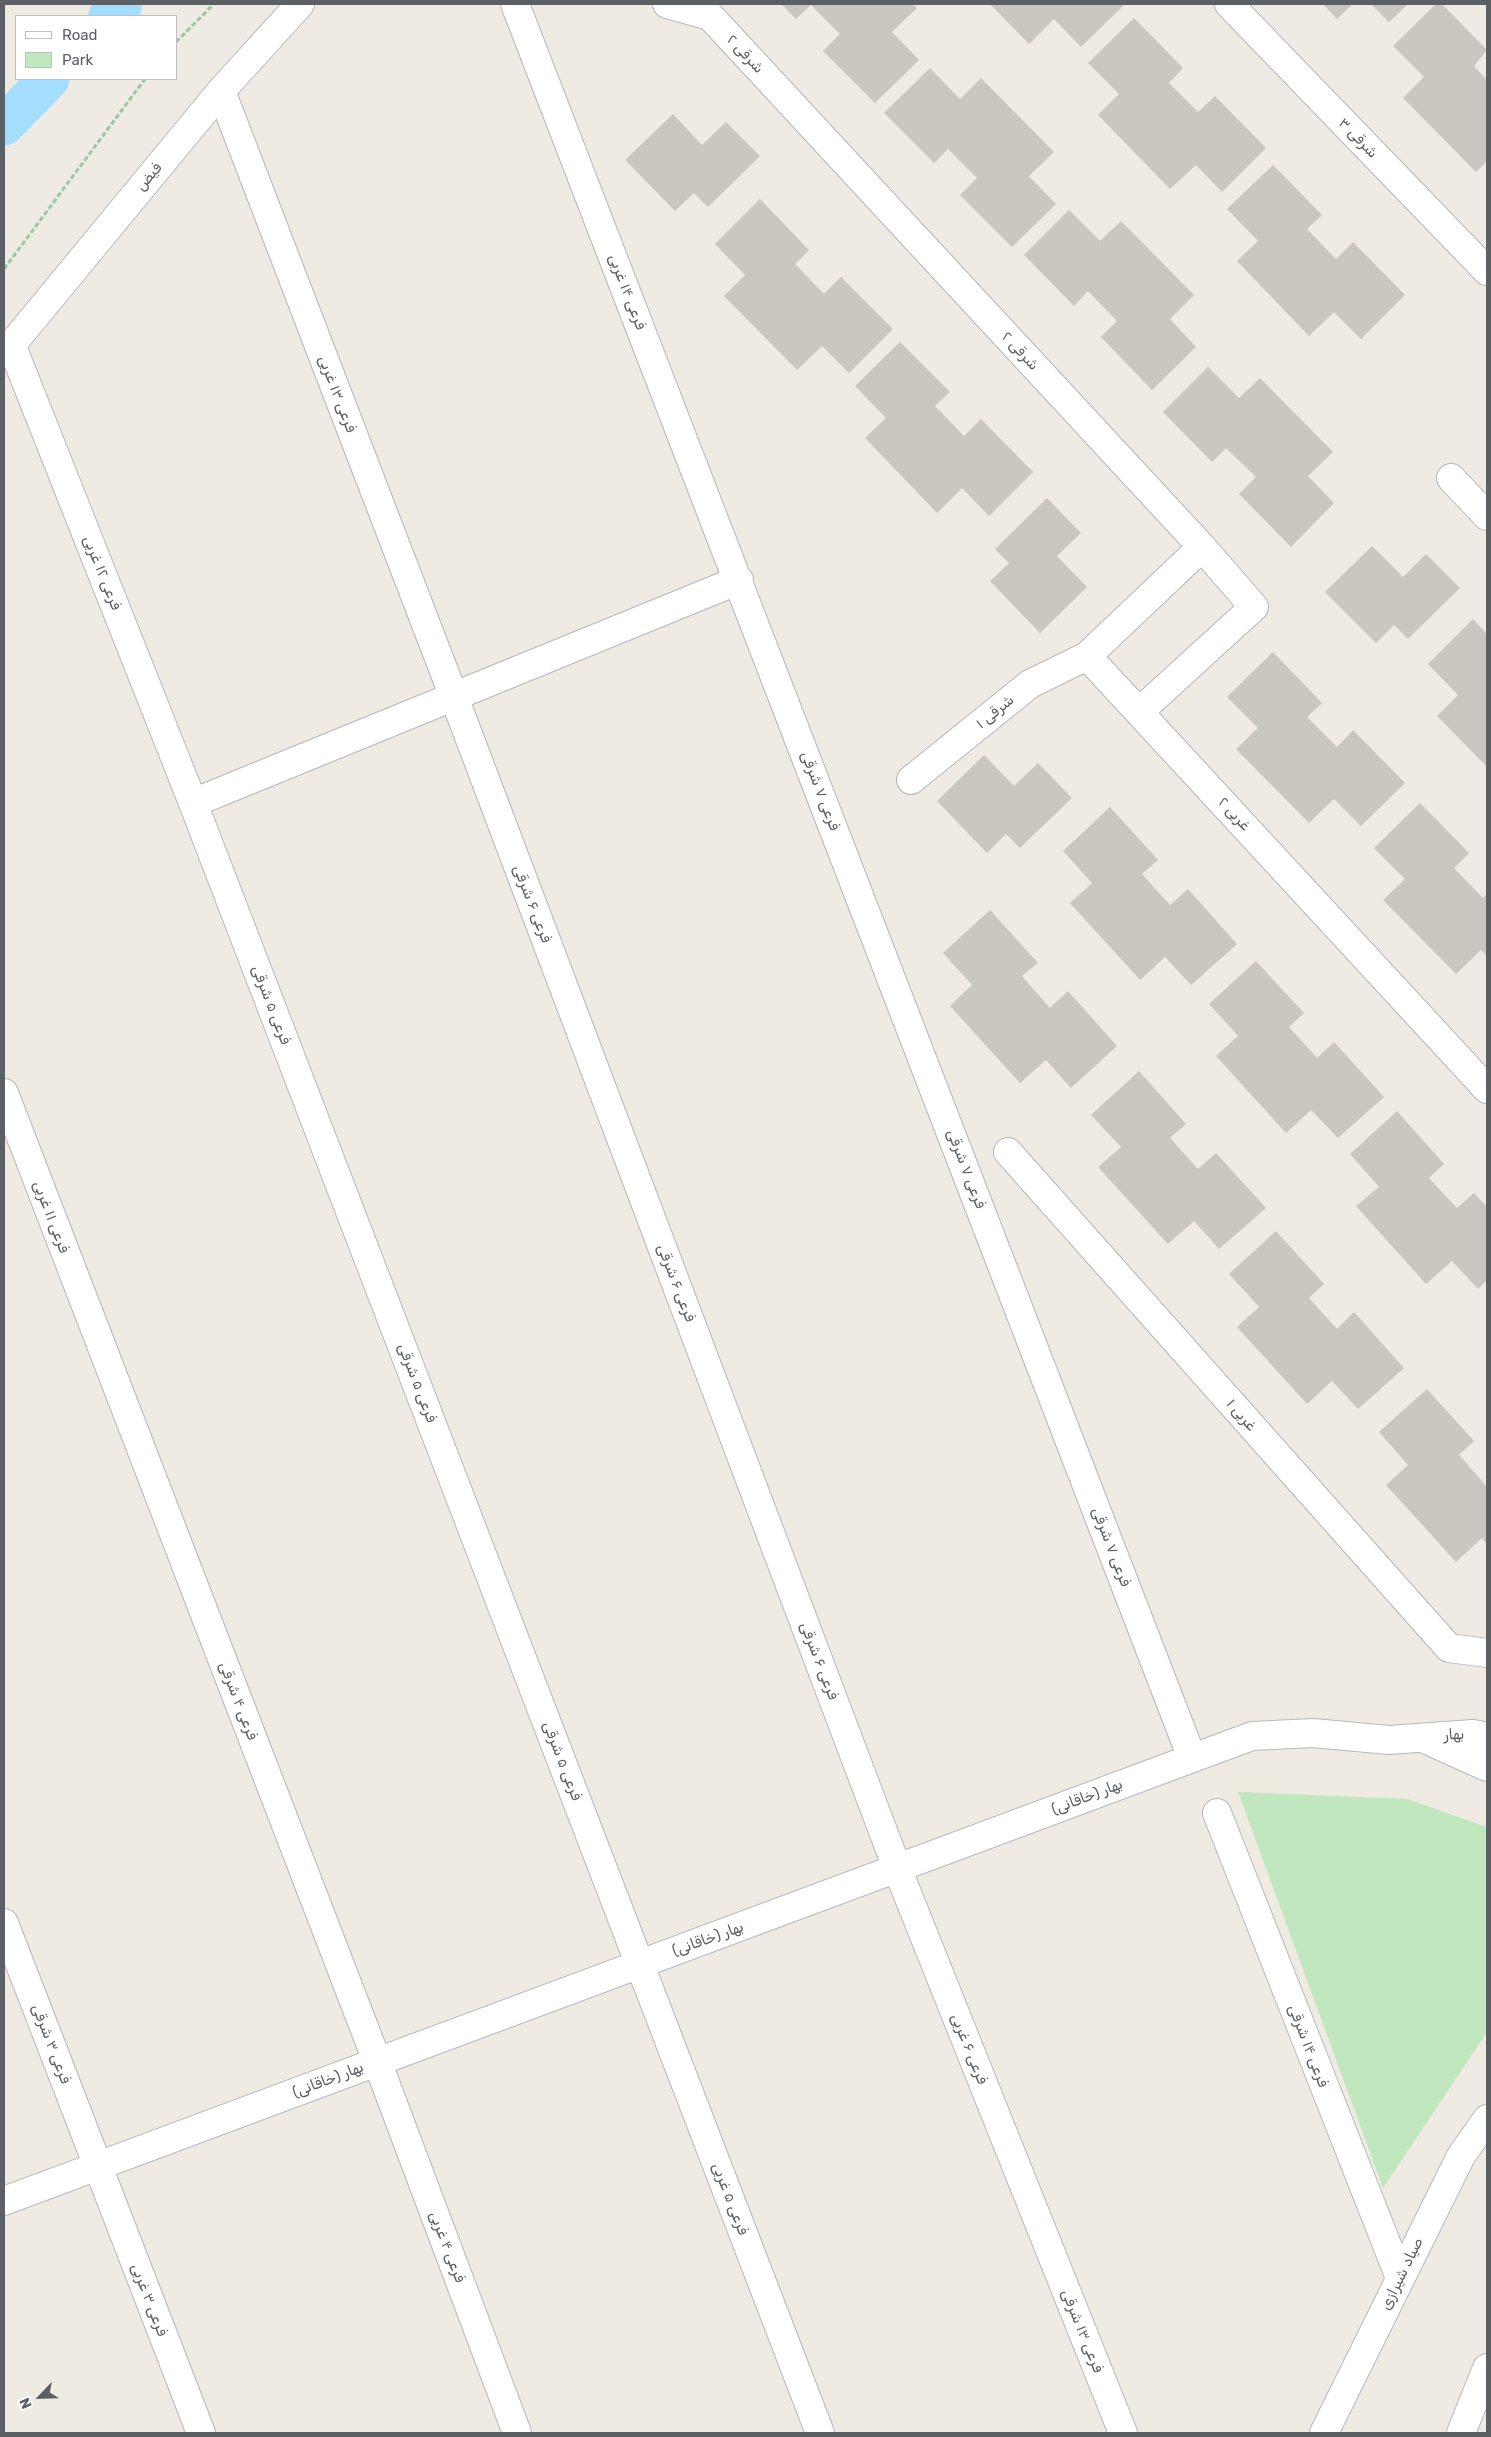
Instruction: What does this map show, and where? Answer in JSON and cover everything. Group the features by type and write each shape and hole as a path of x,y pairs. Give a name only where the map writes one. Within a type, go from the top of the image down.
{"street":[{"name":"فیض","path":"7,349 221,90 300,4"},
{"name":"فرعی ۱۴ غربی","path":"515,4 739,580"},
{"name":"۲ شرقی","path":"667,4 710,16 1202,547 1254,607 1139,712"},
{"name":"۳ شرقی","path":"1229,4 1487,271"},
{"name":"فرعی ۱۳ غربی","path":"221,90 454,697"},
{"name":"فرعی ۱۲ غربی","path":"7,349 193,802"},
{"path":"1451,478 1487,516"},
{"path":"1087,656 1202,547"},
{"path":"193,802 739,580"},
{"name":"فرعی ۷ شرقی","path":"739,580 1192,1758"},
{"name":"۲ غربی","path":"1087,656 1487,1089"},
{"name":"۱ شرقی","path":"911,780 1030,684 1087,656"},
{"name":"فرعی ۶ شرقی","path":"454,697 897,1868"},
{"name":"فرعی ۵ شرقی","path":"193,802 641,1964"},
{"name":"فرعی ۱۱ غربی","path":"4,1093 99,1340"},
{"name":"۱ غربی","path":"1008,1152 1449,1648 1487,1653"},
{"name":"فرعی ۴ شرقی","path":"99,1340 377,2061"},
{"name":"بهار (خاقانی)","path":"4,2202 377,2061 1252,1736 1313,1734 1389,1740 1422,1737"},
{"name":"بهار","path":"1422,1737 1473,1734 1487,1737"},
{"path":"1422,1737 1487,1767"},
{"name":"فرعی ۱۴ شرقی","path":"1217,1813 1400,2278"},
{"name":"فرعی ۶ غربی","path":"897,1868 1041,2230"},
{"name":"فرعی ۳ شرقی","path":"4,1923 98,2166"},
{"name":"فرعی ۵ غربی","path":"641,1964 820,2433"},
{"name":"فرعی ۴ غربی","path":"377,2061 517,2433"},
{"name":"صیاد شیرازی","path":"1324,2433 1461,2156 1487,2119"},
{"name":"فرعی ۳ غربی","path":"98,2166 201,2433"},
{"name":"فرعی ۱۳ شرقی","path":"1041,2230 1123,2433"},
{"path":"1461,2433 1487,2368"}],"path":[{"path":"178,40 214,4"},
{"path":"4,268 144,80"}],"green space":[{"path":"1238,1792 1407,1799 1487,1827 1487,2032 1383,2188"}],"building":[{"path":"781,4 912,4 917,8 892,32 919,60 875,103 823,51 840,34 811,5 796,19"},
{"path":"990,4 1125,4 1081,47 1054,19 1029,44"},
{"path":"1323,4 1353,4 1337,19"},
{"path":"1371,4 1408,4 1389,22"},
{"path":"1436,4 1442,4 1487,50 1474,66 1487,80 1487,161 1476,172 1403,98 1424,77 1393,46"},
{"path":"1134,18 1183,68 1169,83 1198,112 1215,96 1266,148 1222,192 1196,165 1170,189 1098,115 1119,94 1088,63"},
{"path":"930,68 960,99 981,78 1054,152 1029,176 1056,204 1012,247 960,195 977,178 948,149 934,163 884,113"},
{"path":"673,114 702,145 726,122 760,156 708,207 694,193 675,211 625,160"},
{"path":"1273,165 1322,215 1307,229 1336,259 1353,242 1405,295 1361,339 1334,312 1309,336 1237,261 1258,241 1227,209"},
{"path":"760,199 809,250 795,264 824,294 841,277 893,329 849,373 822,346 797,370 724,296 745,275 715,244"},
{"path":"1069,210 1100,241 1121,221 1194,295 1170,319 1196,347 1152,390 1101,337 1117,321 1088,291 1074,306 1024,255"},
{"path":"900,342 950,392 935,406 964,436 981,419 1033,472 989,516 962,488 937,513 865,438 886,418 855,386"},
{"path":"1208,367 1239,398 1260,378 1333,452 1308,476 1334,503 1291,547 1239,494 1256,477 1226,448 1212,462 1163,412"},
{"path":"1047,498 1081,533 1057,556 1087,587 1040,633 990,581 1009,563 995,549"},
{"path":"1372,546 1403,577 1426,554 1460,588 1408,639 1394,625 1376,643 1325,592"},
{"path":"1473,619 1487,634 1487,767 1437,716 1458,695 1428,664"},
{"path":"1273,652 1322,703 1307,717 1337,747 1353,730 1405,783 1361,826 1334,799 1309,823 1236,749 1258,728 1227,697"},
{"path":"984,755 1014,786 1038,763 1072,798 1020,848 1006,834 987,853 937,801"},
{"path":"1420,803 1469,853 1454,868 1483,898 1487,894 1487,956 1481,950 1456,974 1383,900 1405,879 1374,848"},
{"path":"1110,807 1158,860 1142,874 1170,905 1188,889 1237,944 1191,985 1165,957 1140,980 1070,903 1092,883 1063,851"},
{"path":"990,910 1038,963 1022,976 1050,1008 1068,991 1117,1046 1071,1088 1046,1060 1020,1083 950,1006 972,985 943,953"},
{"path":"1256,961 1304,1013 1289,1027 1317,1058 1334,1042 1384,1097 1338,1138 1311,1110 1286,1133 1216,1056 1238,1036 1209,1004"},
{"path":"1139,1071 1186,1124 1170,1138 1198,1169 1216,1153 1266,1208 1219,1249 1194,1221 1168,1244 1098,1167 1121,1147 1091,1115"},
{"path":"1397,1111 1444,1164 1429,1178 1457,1208 1474,1193 1487,1207 1487,1280 1478,1289 1452,1261 1426,1284 1356,1206 1379,1187 1350,1154"},
{"path":"1276,1231 1324,1284 1309,1298 1337,1329 1354,1312 1404,1368 1358,1409 1332,1381 1307,1404 1237,1327 1259,1307 1229,1274"},
{"path":"1427,1389 1474,1441 1459,1455 1487,1487 1487,1544 1482,1538 1456,1562 1386,1485 1408,1465 1379,1432"}],"waterway":[{"path":"110,15 122,4"},
{"path":"4,125 48,80"}]}
